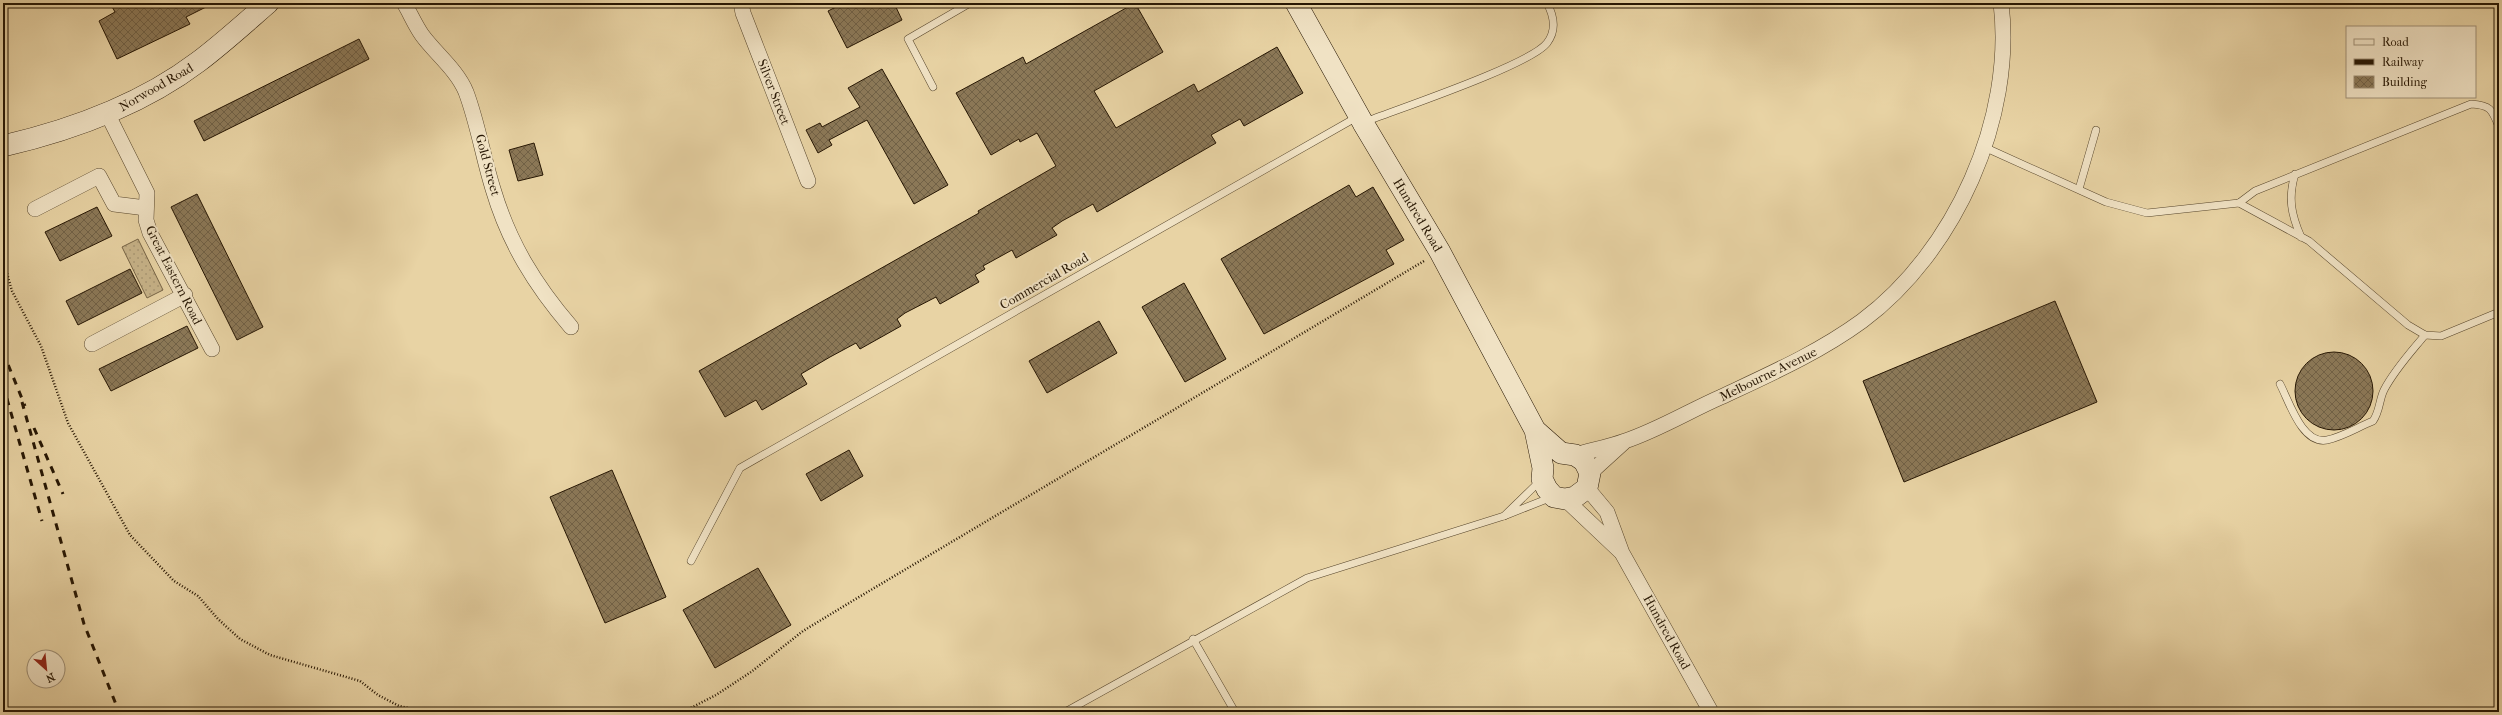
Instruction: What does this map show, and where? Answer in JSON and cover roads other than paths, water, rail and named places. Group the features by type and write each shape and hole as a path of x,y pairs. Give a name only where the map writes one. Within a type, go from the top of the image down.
{"street":[{"name":"Norwood Road","path":"3,146 107,114 137,100 197,63 268,3"},
{"name":"Gold Street","path":"404,3 421,34 454,72 465,91 477,127 492,188 509,233 524,264 571,327"},
{"name":"Silver Street","path":"741,3 743,13 808,181"},
{"name":"Hundred Road","path":"1296,3 1361,119 1440,252 1535,430 1543,473 1560,498 1622,553"},
{"name":"Melbourne Avenue","path":"1568,454 1625,441 1810,355 1862,320 1902,286 1930,250 1958,208 1984,147 1999,93 2004,32 2001,3"},
{"name":"Great Eastern Road","path":"107,114 147,193 146,220 150,233 185,295 212,349"},
{"path":"34,209 99,176 114,204 146,208"},
{"path":"92,344 185,295"},
{"name":"Hundred Road","path":"1535,430 1568,454 1584,461 1588,480 1607,512 1622,553 1711,712"},
{"name":"Melbourne Avenue","path":"1588,480 1625,441"},
{"path":"1543,473 1551,458 1568,454"},
{"path":"1560,498 1575,497 1588,480"}],"lane":[{"path":"933,88 908,40 970,3"},
{"name":"Commercial Road","path":"691,561 740,468 1361,119 1471,81 1532,54 1547,44 1554,32 1554,18 1547,3"},
{"path":"1984,147 2106,202 2147,213 2239,202 2255,190 2471,104 2484,105 2494,113 2499,127"},
{"path":"2079,189 2096,130"},
{"path":"2295,174 2290,190 2290,204 2292,217 2301,237"},
{"path":"2239,202 2301,237 2408,325 2425,335 2441,336 2499,312"},
{"path":"2280,384 2303,431 2312,438 2326,441 2373,421 2378,414 2382,395 2395,371 2425,335"},
{"path":"1504,516 1543,473"},
{"path":"1065,712 1193,639 1307,578 1560,498"},
{"path":"1193,639 1235,712"}],"railway":[{"path":"3,352 25,406"},
{"path":"3,385 42,521"},
{"path":"22,402 84,624 119,712"},
{"path":"34,428 63,494"}]}
